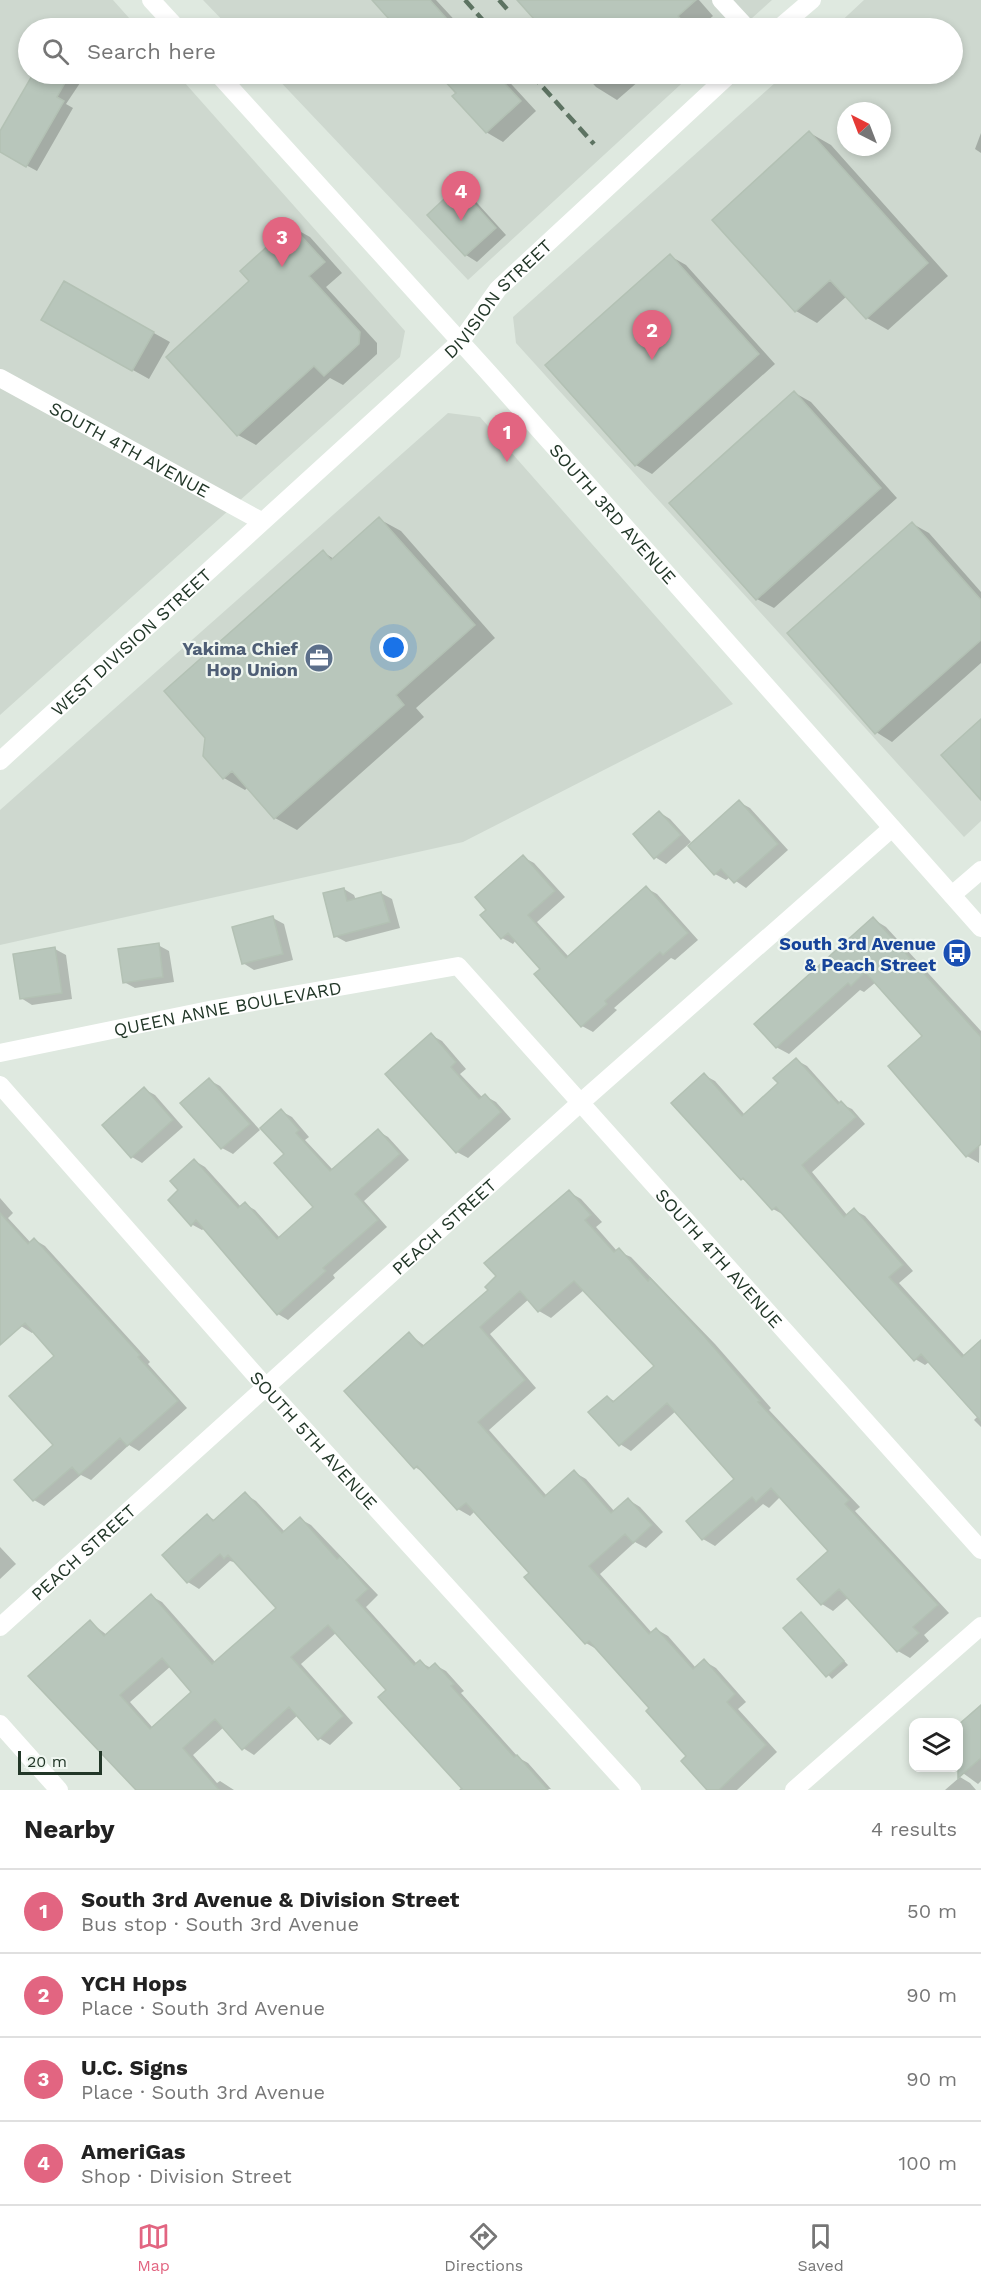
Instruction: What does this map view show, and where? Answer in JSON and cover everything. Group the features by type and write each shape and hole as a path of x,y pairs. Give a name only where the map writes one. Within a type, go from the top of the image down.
{"street":[{"path":"152,0 168,18"},
{"path":"721,0 738,18"},
{"path":"791,18 812,0"},
{"name":"SOUTH 3RD AVENUE","path":"227,84 460,341 981,928"},
{"name":"DIVISION STREET","path":"261,521 460,341 498,290 719,84"},
{"name":"SOUTH 4TH AVENUE","path":"0,378 261,521"},
{"name":"WEST DIVISION STREET","path":"0,761 261,521"},
{"name":"PEACH STREET","path":"0,1627 579,1104 892,828"},
{"path":"952,895 981,870"},
{"name":"SOUTH 4TH AVENUE","path":"458,966 579,1104 981,1550"},
{"name":"QUEEN ANNE BOULEVARD","path":"0,1053 214,1009 458,966"},
{"name":"SOUTH 5TH AVENUE","path":"0,1084 265,1386 632,1790"},
{"path":"794,1790 981,1626"},
{"path":"0,1724 59,1790"}],"shaded area":[{"path":"0,0 113,0 129,18 18,18 18,84 186,84 405,331 400,357 0,715"},
{"path":"203,0 772,0 752,18 220,18"},
{"path":"864,0 981,0 981,821 964,837 516,343 513,317 774,84 963,84 963,18 845,18"},
{"path":"282,84 681,84 468,280"},
{"path":"448,413 480,417 733,704 463,842 0,945 0,810"}],"building":[{"path":"372,0 430,0 446,18 388,18"},
{"path":"517,0 696,0 678,16 680,18 533,18"},
{"path":"27,84 64,84 57,97 64,101 26,167 0,152 0,131"},
{"path":"447,84 505,84 521,101 486,133 452,96 456,93"},
{"path":"809,131 928,263 866,319 830,280 795,312 712,220"},
{"path":"458,186 496,228 465,256 427,215"},
{"path":"291,225 325,262 309,276 360,332 359,344 324,376 314,366 237,436 166,357 249,281 240,271"},
{"path":"670,254 759,354 635,466 545,365"},
{"path":"64,281 154,332 132,371 41,320"},
{"path":"794,391 881,488 756,600 669,503"},
{"name":"Yakima Chief Hop Union","path":"379,517 475,625 396,695 404,705 274,819 232,771 223,779 203,756 205,738 164,691 323,550 331,560"},
{"path":"912,522 981,600 981,640 875,734 787,633"},
{"path":"981,719 981,800 941,755"},
{"path":"739,800 778,844 734,883 721,869 714,875 688,846"},
{"path":"659,811 681,835 654,859 633,834"},
{"path":"523,855 555,891 528,915 566,958 646,886 688,933 663,955 660,952 605,1001 607,1004 581,1027 534,974 540,969 508,933 501,939 480,915 486,910 475,897"},
{"path":"344,888 347,901 381,892 390,922 334,937 323,893"},
{"path":"273,916 283,954 242,964 232,927"},
{"path":"873,917 981,1037 981,1144 966,1157 888,1066 922,1036 865,972 851,986 848,983 776,1048 754,1024"},
{"path":"159,943 163,977 123,983 118,949"},
{"path":"55,947 62,993 20,999 13,954"},
{"path":"431,1033 456,1062 451,1067 479,1099 485,1094 501,1112 456,1153 385,1074"},
{"path":"796,1058 838,1104 841,1101 856,1117 802,1165 844,1217 854,1208 903,1265 889,1277 962,1357 981,1340 981,1421 921,1354 914,1361 776,1207 772,1210 743,1178 741,1180 671,1103 704,1073 742,1116 778,1083 773,1078"},
{"path":"209,1078 250,1124 221,1149 180,1103"},
{"path":"144,1087 173,1120 131,1158 102,1125"},
{"path":"281,1109 299,1130 296,1133 330,1171 378,1129 400,1154 355,1194 378,1220 323,1268 326,1271 277,1315 196,1220 191,1226 168,1200 178,1190 170,1181 194,1159 238,1208 245,1202 277,1239 313,1207 274,1163 284,1154 260,1128"},
{"path":"569,1190 591,1215 585,1220 614,1252 619,1248 648,1281 650,1278 704,1336 760,1401 758,1402 849,1500 845,1504 938,1605 913,1627 919,1633 897,1652 839,1589 821,1605 797,1579 828,1551 771,1488 756,1502 752,1497 702,1540 686,1521 734,1479 667,1403 619,1446 588,1412 607,1396 613,1402 654,1366 574,1281 538,1312 520,1291 480,1327 525,1380 478,1422 544,1497 574,1470 611,1513 628,1498 652,1525 633,1543 625,1534 589,1566 649,1634 656,1628 693,1669 704,1659 735,1694 727,1702 766,1745 719,1790 707,1790 681,1761 686,1756 646,1711 649,1708 589,1641 585,1644 524,1577 529,1573 466,1503 457,1510 417,1466 414,1469 344,1391 409,1332 422,1347 488,1290 485,1287 496,1276 484,1263"},
{"path":"0,1213 28,1244 34,1238 140,1355 138,1357 178,1401 127,1446 120,1438 79,1475 72,1467 33,1501 14,1480 53,1445 9,1396 54,1356 25,1323 0,1345"},
{"path":"245,1492 282,1533 300,1517 337,1559 340,1557 368,1589 356,1600 414,1665 420,1660 428,1669 435,1663 454,1684 451,1686 514,1757 517,1755 548,1790 463,1790 378,1697 386,1690 328,1625 291,1657 343,1716 318,1740 289,1707 242,1750 215,1719 183,1748 219,1790 136,1790 28,1676 90,1620 104,1636 151,1594 212,1664 276,1608 228,1555 224,1559 220,1554 187,1583 162,1555 207,1514 213,1521","holes":["162,1658 191,1692 150,1729 120,1695"]},
{"path":"801,1612 844,1661 826,1677 783,1628"},
{"path":"981,1705 981,1758 958,1778 958,1772 963,1772 963,1721"}],"railway":[{"path":"465,0 481,18"},
{"path":"499,0 507,9"},
{"path":"540,84 594,144"}],"place":[{"name":"AmeriGas","path":"461,221"},
{"name":"U.C. Signs","path":"282,267"},
{"name":"YCH Hops","path":"652,360"},
{"name":"South 3rd Avenue & Division Street","path":"507,462"},
{"name":"Yakima Chief Hop Union","path":"319,658"},
{"name":"South 3rd Avenue & Peach Street","path":"957,953"}]}
